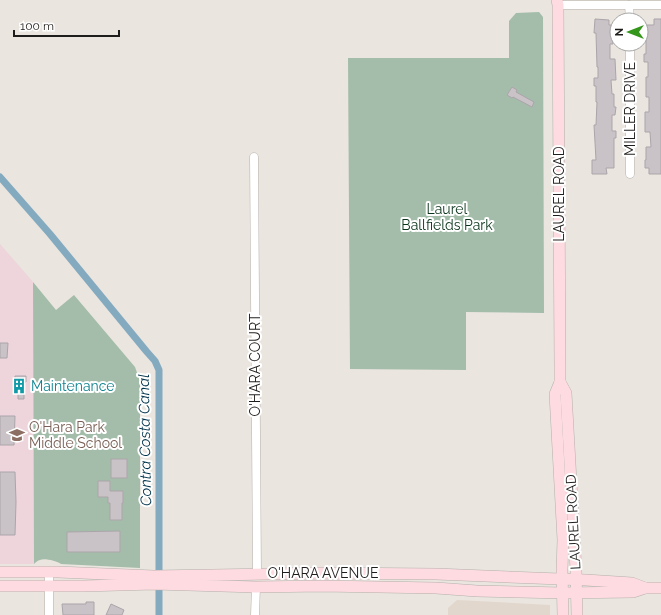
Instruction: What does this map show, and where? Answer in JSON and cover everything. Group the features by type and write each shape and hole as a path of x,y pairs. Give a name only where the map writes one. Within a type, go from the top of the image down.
{"main road":[{"name":"LAUREL ROAD","path":"559,2 560,382 555,394 563,540 563,615"},
{"name":"LAUREL ROAD","path":"560,382 566,393 577,615"},
{"name":"O'HARA AVENUE","path":"0,572 49,572 256,587 322,586 436,588 477,591 563,593 632,592 645,588 661,588"},
{"name":"O'HARA AVENUE","path":"0,586 84,586 257,573 322,573 436,574 562,579 632,583 645,588"}],"street":[{"path":"559,2 661,5"},
{"path":"630,5 630,12"},
{"name":"MILLER DRIVE","path":"630,52 630,174"},
{"name":"O'HARA COURT","path":"254,157 257,573"},
{"path":"49,572 49,615"},
{"path":"256,587 256,615"}],"shaded area":[{"name":"O'Hara Park Middle School","path":"0,244 33,282 34,564 0,564"},
{"path":"457,600 550,605 550,615 448,615 448,608"}],"green space":[{"name":"Laurel Ballfields Park","path":"539,12 543,17 544,313 466,312 466,370 350,369 348,58 509,58 509,21 516,13"},
{"path":"33,282 56,310 74,295 135,367 140,381 140,568 61,564 44,559 38,560 34,564"}],"building":[{"path":"595,19 609,20 610,59 615,59 616,80 611,80 612,94 614,94 614,107 616,107 615,115 612,115 612,131 616,131 616,138 614,138 614,168 606,168 607,174 592,174 592,160 596,160 594,125 596,125 597,102 594,78 598,78 596,33 594,33"},
{"path":"654,19 661,19 661,174 649,174 649,168 645,168 646,147 651,147 650,132 645,132 645,112 649,112 649,97 646,97 648,62 644,62 644,54 649,52 649,25 654,25"},
{"path":"512,87 517,90 516,92 534,102 532,107 507,95"},
{"path":"0,343 8,343 7,358 0,358"},
{"path":"15,376 26,376 26,382 24,382 24,399 18,399 18,391 14,391"},
{"path":"0,416 15,416 14,445 0,445"},
{"path":"111,459 127,459 127,478 111,478"},
{"path":"0,472 15,472 15,535 0,535"},
{"path":"98,481 110,481 110,491 123,491 122,520 110,520 110,503 108,503 108,497 98,497"},
{"path":"120,531 120,552 67,552 67,532"},
{"path":"86,602 94,602 94,615 63,615 62,604 86,604"},
{"path":"111,604 124,610 122,615 106,615"}],"waterway":[{"name":"Contra Costa Canal","path":"0,177 50,234 155,361 159,370 159,615"}],"place":[{"name":"Maintenance","path":"19,386"},
{"name":"O'Hara Park Middle School","path":"17,435"}]}
